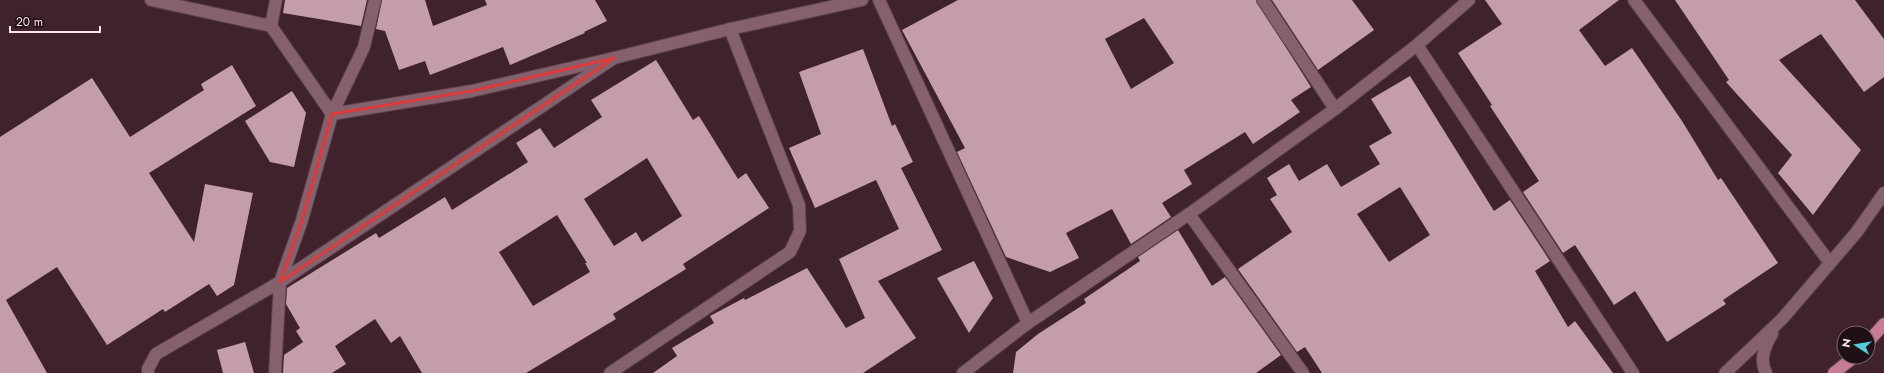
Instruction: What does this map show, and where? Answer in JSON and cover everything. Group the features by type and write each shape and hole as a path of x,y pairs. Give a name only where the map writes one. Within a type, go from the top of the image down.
{"main road":[{"path":"1876,333 1884,324"},
{"path":"1834,373 1844,365"}],"street":[{"path":"151,0 271,26 332,114"},
{"path":"271,26 276,0"},
{"path":"275,373 280,282 302,220 332,114 364,47 375,0"},
{"path":"332,114 472,91 730,29 862,0"},
{"path":"879,0 1028,323"},
{"path":"1263,0 1335,110"},
{"path":"964,373 1028,323 1189,214 1335,110 1417,45 1469,0"},
{"path":"1634,0 1830,263"},
{"path":"610,373 790,252 800,231 799,205 730,29"},
{"path":"1417,45 1633,373"},
{"path":"148,373 148,369 156,354 280,282 614,58"},
{"path":"1726,373 1782,319 1856,233 1884,193"},
{"path":"1189,214 1303,373"},
{"path":"1766,373 1762,358 1764,348 1782,319"}],"highlighted area":[{"path":"614,58 280,282 302,220 332,114 472,91"}],"building":[{"path":"285,0 367,0 361,26 283,13"},
{"path":"382,0 425,0 433,26 487,5 485,0 595,0 607,21 584,32 585,33 510,65 503,47 430,75 425,61 399,70 385,31 376,29"},
{"path":"958,0 1256,0 1311,87 1291,100 1300,112 1253,144 1245,132 1184,170 1192,184 1162,203 1171,217 1131,244 1112,209 1066,233 1079,258 1050,272 1006,257 957,152 965,148 902,30","holes":["1144,18 1174,63 1131,89 1105,39"]},
{"path":"1272,0 1352,0 1374,30 1318,70"},
{"path":"1485,0 1619,0 1579,30 1605,66 1632,48 1682,121 1718,180 1721,178 1778,263 1723,300 1726,304 1667,342 1635,291 1614,305 1575,245 1563,253 1523,192 1539,181 1490,106 1492,105 1458,53 1502,24"},
{"path":"1675,0 1855,0 1884,39 1884,77 1864,92 1821,34 1779,60 1861,150 1813,215 1778,173 1792,155 1726,82 1729,80"},
{"path":"863,49 892,126 895,124 913,162 901,168 942,250 878,281 916,338 863,373 653,373 677,356 672,348 714,323 710,316 807,268 846,328 865,318 839,259 899,229 876,180 815,208 789,148 821,134 799,72"},
{"path":"656,60 693,120 699,116 738,179 746,173 769,208 683,264 686,269 613,314 616,319 526,373 422,373 400,336 391,343 375,319 335,346 346,364 332,373 283,373 284,355 303,342 296,331 300,328 286,304 287,288 376,233 379,238 445,197 452,210 528,162 516,143 540,128 554,148 602,117 591,100","holes":["647,158 682,216 642,242 636,232 614,246 584,199","557,215 587,263 585,263 590,272 533,306 499,252"]},
{"path":"232,65 256,106 149,173 194,242 205,184 253,193 234,285 217,296 209,284 165,312 163,309 107,345 57,267 6,300 47,373 0,373 0,137 92,78 130,137 204,90 201,84"},
{"path":"1410,76 1494,211 1510,200 1550,261 1535,271 1568,327 1575,321 1613,373 1322,373 1305,347 1297,352 1238,269 1292,232 1270,199 1277,195 1267,178 1289,164 1299,181 1327,164 1341,187 1380,164 1369,146 1392,133 1371,99","holes":["1400,187 1430,235 1389,262 1357,214"]},
{"path":"292,91 306,113 294,167 270,162 245,121"},
{"path":"1178,230 1212,286 1225,277 1281,355 1256,373 1013,373 1016,352 1038,334 1086,303 1084,299 1140,261 1138,257"},
{"path":"974,261 993,298 969,333 937,278"},
{"path":"245,342 254,373 223,373 217,350"}]}
